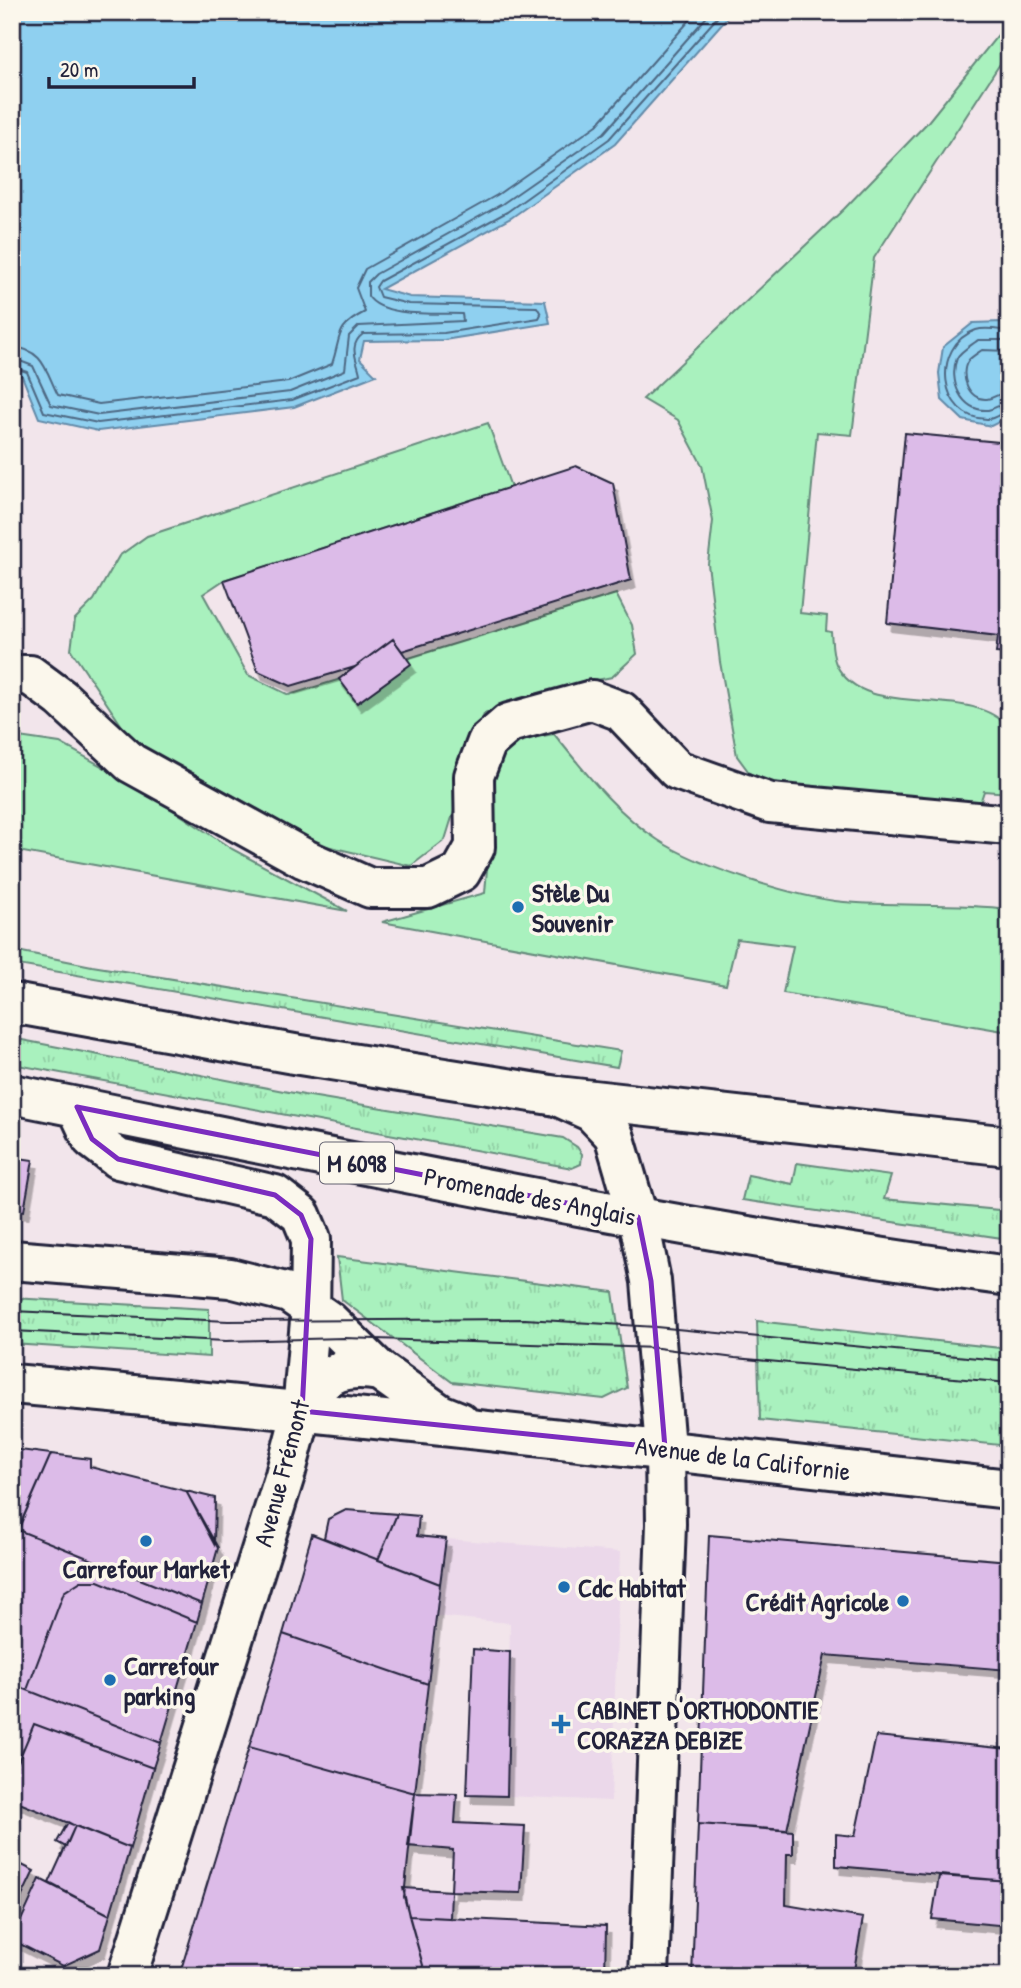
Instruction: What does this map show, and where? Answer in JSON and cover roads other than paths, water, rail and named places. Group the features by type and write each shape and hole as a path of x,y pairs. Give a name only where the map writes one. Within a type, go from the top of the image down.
{"main road":[{"path":"12,675 30,676 40,683 131,762 305,859 370,888 428,888 461,873 475,847 474,776 487,742 509,723 592,700 621,711 677,770 770,803 1009,825"},
{"path":"12,1003 294,1054 557,1096 1009,1146"},
{"name":"Promenade des Anglais","path":"12,1094 522,1197 832,1252 1009,1276"},
{"path":"557,1096 592,1112 614,1135 638,1217 651,1281 665,1448 666,1524 649,1976"},
{"name":"Avenue Frémont","path":"76,1107 92,1139 118,1159 275,1195 301,1215 311,1239 310,1306 302,1411 285,1475 127,1976"},
{"name":"Avenue de la Californie","path":"12,1260 230,1278 289,1293 310,1306 380,1371 440,1413 478,1430"},
{"path":"302,1411 314,1386 332,1376 361,1368 380,1371"},
{"name":"Avenue de la Californie","path":"12,1384 665,1448 1009,1489"}],"water":[{"path":"12,12 732,12 615,144 511,218 381,289 410,297 545,301 550,323 444,340 364,341 360,359 376,375 294,407 98,431 39,418 22,376 12,373"},
{"path":"1002,322 1009,325 1009,417 991,426 963,420 942,400 939,373 943,347 973,323"}],"tram line":[{"path":"12,1311 228,1321 525,1319 656,1327 1009,1361"},
{"path":"12,1331 226,1341 344,1338 658,1348 735,1358 1009,1383"}],"place":[{"name":"Stèle Du Souvenir","path":"518,907"},
{"name":"Carrefour Market","path":"146,1541"},
{"name":"Cdc Habitat","path":"564,1587"},
{"name":"Crédit Agricole","path":"903,1601"},
{"name":"Carrefour parking","path":"110,1680"},
{"name":"CABINET D'ORTHODONTIE CORAZZA DEBIZE","path":"561,1724"}]}
